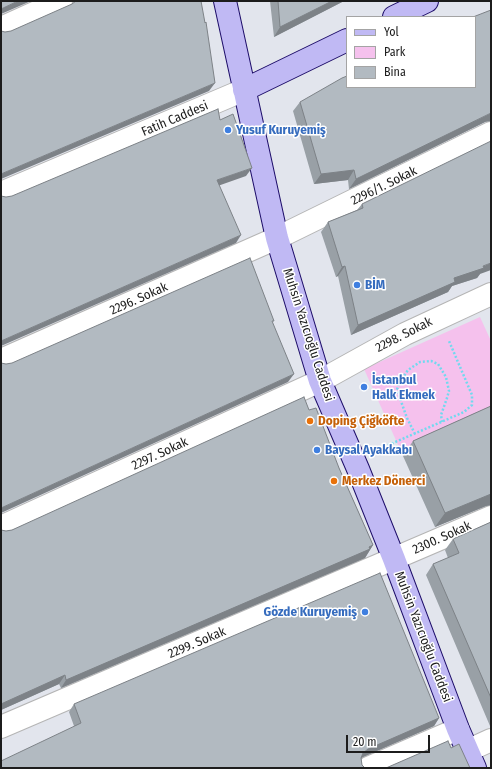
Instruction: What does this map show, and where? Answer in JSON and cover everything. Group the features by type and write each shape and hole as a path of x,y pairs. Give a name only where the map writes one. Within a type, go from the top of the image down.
{"main road":[{"name":"Muhsin Yazıcıoğlu Caddesi","path":"224,1 278,238 320,381 394,559 458,729 471,759"},
{"path":"396,16 427,1"},
{"name":"Fatih Caddesi","path":"244,90 346,40"}],"street":[{"path":"1,28 61,1"},
{"name":"Fatih Caddesi","path":"1,193 244,90"},
{"name":"2296/1. Sokak","path":"278,238 491,133"},
{"name":"2296. Sokak","path":"1,360 278,238"},
{"name":"2298. Sokak","path":"320,381 405,334 491,294"},
{"name":"2297. Sokak","path":"1,527 320,381"},
{"name":"2300. Sokak","path":"394,559 491,517"},
{"name":"2299. Sokak","path":"1,727 394,559"},
{"path":"368,768 458,729"},
{"path":"471,759 491,740"}],"path":[{"path":"354,460 464,412 472,405 472,395 439,318"},
{"path":"415,434 407,418 397,390 399,383 408,370 420,362 431,361 438,364 446,377 449,391 448,398 441,415 442,422"}],"green space":[{"path":"480,317 491,341 491,415 403,456 364,369"}],"building":[{"path":"1,1 18,1 1,9"},
{"path":"76,1 201,1 205,23 206,22 215,83 1,174 1,31 11,31"},
{"path":"278,1 332,1 280,27"},
{"path":"491,10 491,113 356,179 354,170 321,174 300,102 346,76 346,88 476,88 476,16"},
{"path":"218,109 220,120 233,114 252,168 217,180 241,235 1,341 1,196 12,196"},
{"path":"491,141 491,263 483,266 484,268 454,278 455,282 358,325 345,266 342,267 328,222 363,208 362,204"},
{"path":"250,258 274,321 272,321 294,374 1,508 1,363 12,363"},
{"path":"304,397 309,410 316,408 339,468 373,545 369,547 370,549 66,680 65,675 1,704 1,530 12,530"},
{"path":"491,406 491,494 445,513 413,441"},
{"path":"491,522 491,698 433,564 459,553 453,539"},
{"path":"380,573 439,718 368,749 363,753 361,758 362,765 365,768 1,768 1,761 81,723 74,704"},
{"path":"448,741 451,748 459,744 470,768 386,768"}],"place":[{"name":"Yusuf Kuruyemiş","path":"228,130"},
{"name":"BİM","path":"357,285"},
{"name":"İstanbul Halk Ekmek","path":"364,387"},
{"name":"Doping Çiğköfte","path":"310,421"},
{"name":"Baysal Ayakkabı","path":"317,450"},
{"name":"Merkez Dönerci","path":"334,481"},
{"name":"Gözde Kuruyemiş","path":"365,612"}]}
